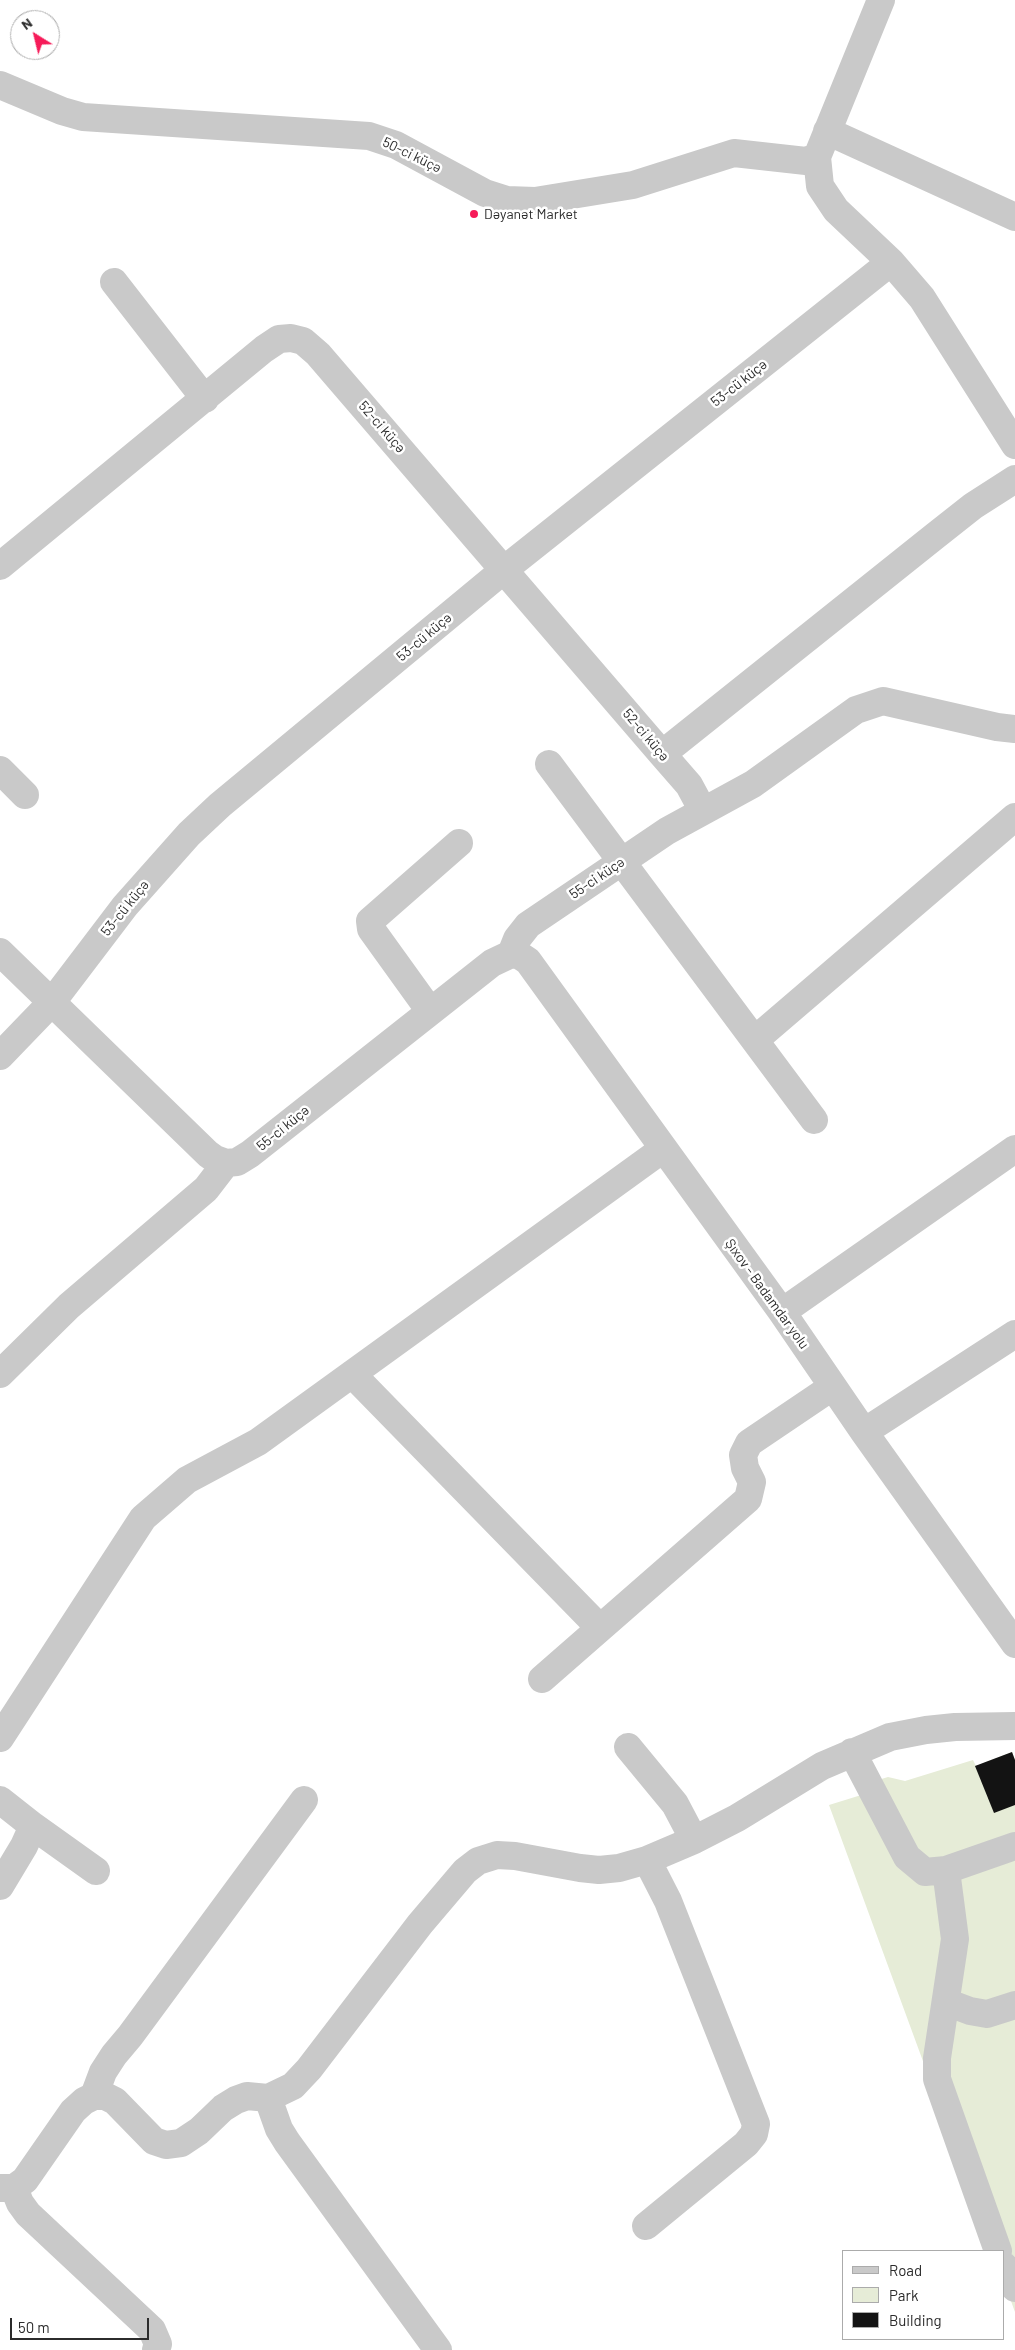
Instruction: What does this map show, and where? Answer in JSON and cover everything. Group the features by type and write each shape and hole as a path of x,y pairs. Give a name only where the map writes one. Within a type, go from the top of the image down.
{"street":[{"path":"881,0 817,157 820,186 836,210 891,262 922,298 1015,445"},
{"name":"50-ci küçə","path":"0,85 62,111 84,117 369,136 396,145 485,193 507,200 535,201 633,185 734,154 806,161 817,157"},
{"path":"827,131 1015,218"},
{"name":"53-cü küçə","path":"0,1056 52,1002 125,906 189,834 220,805 505,569 891,262"},
{"path":"114,282 205,399"},
{"name":"52-ci küçə","path":"0,566 264,349 279,339 291,338 303,341 318,354 505,569 688,785 703,812"},
{"path":"662,754 973,506 1015,479"},
{"name":"55-ci küçə","path":"226,1163 237,1162 250,1154 492,962 512,954 517,939 528,925 622,860 753,784 856,710 883,702 1015,730"},
{"path":"549,764 756,1039 814,1120"},
{"path":"0,770 25,795"},
{"path":"756,1039 1015,817"},
{"path":"430,1011 371,929 370,922 459,843"},
{"path":"0,952 208,1154 226,1163 206,1189 83,1294 36,1337 0,1374"},
{"name":"Şıxov - Badamdar yolu","path":"512,954 519,955 528,961 782,1312 832,1387 1015,1644"},
{"path":"0,1738 143,1518 187,1480 258,1442 663,1149"},
{"path":"782,1312 1015,1150"},
{"path":"864,1432 1015,1334"},
{"path":"352,1374 599,1628"},
{"path":"542,1679 748,1499 752,1482 745,1468 743,1455 749,1443 832,1387"},
{"path":"156,2350 158,2344 152,2330 28,2214 7,2188 33,2171 73,2112 84,2101 94,2096 105,2096 115,2101 154,2141 166,2145 182,2143 200,2131 223,2108 236,2100 247,2096 268,2098 293,2086 309,2069 420,1924 465,1872 478,1861 497,1855 515,1856 599,1870 619,1868 647,1860 694,1840 737,1818 822,1766 890,1737 955,1727 1015,1726"},
{"path":"628,1747 675,1804 694,1840"},
{"path":"852,1752 907,1857 925,1872 946,1870 1015,1846"},
{"path":"0,1800 96,1871"},
{"path":"94,2096 103,2072 114,2055 304,1800"},
{"path":"0,1886 24,1846 33,1826"},
{"path":"646,2226 746,2144 754,2134 756,2124 668,1901 647,1860"},
{"path":"946,1870 955,1939 937,2058 937,2079 998,2250"},
{"path":"946,2002 970,2011 987,2014 1015,2005"},
{"path":"268,2098 279,2129 287,2142 438,2350"},
{"path":"1005,2268 1015,2288"}],"green space":[{"path":"1012,1752 1015,1760 1015,2312 1005,2285 1005,2250 992,2250 829,1805 871,1792 875,1781 888,1777 905,1781 973,1760 976,1766"}],"building":[{"path":"1012,1752 1015,1760 1015,1805 994,1813 975,1766"}],"place":[{"name":"Dəyanət Market","path":"474,214"}]}
